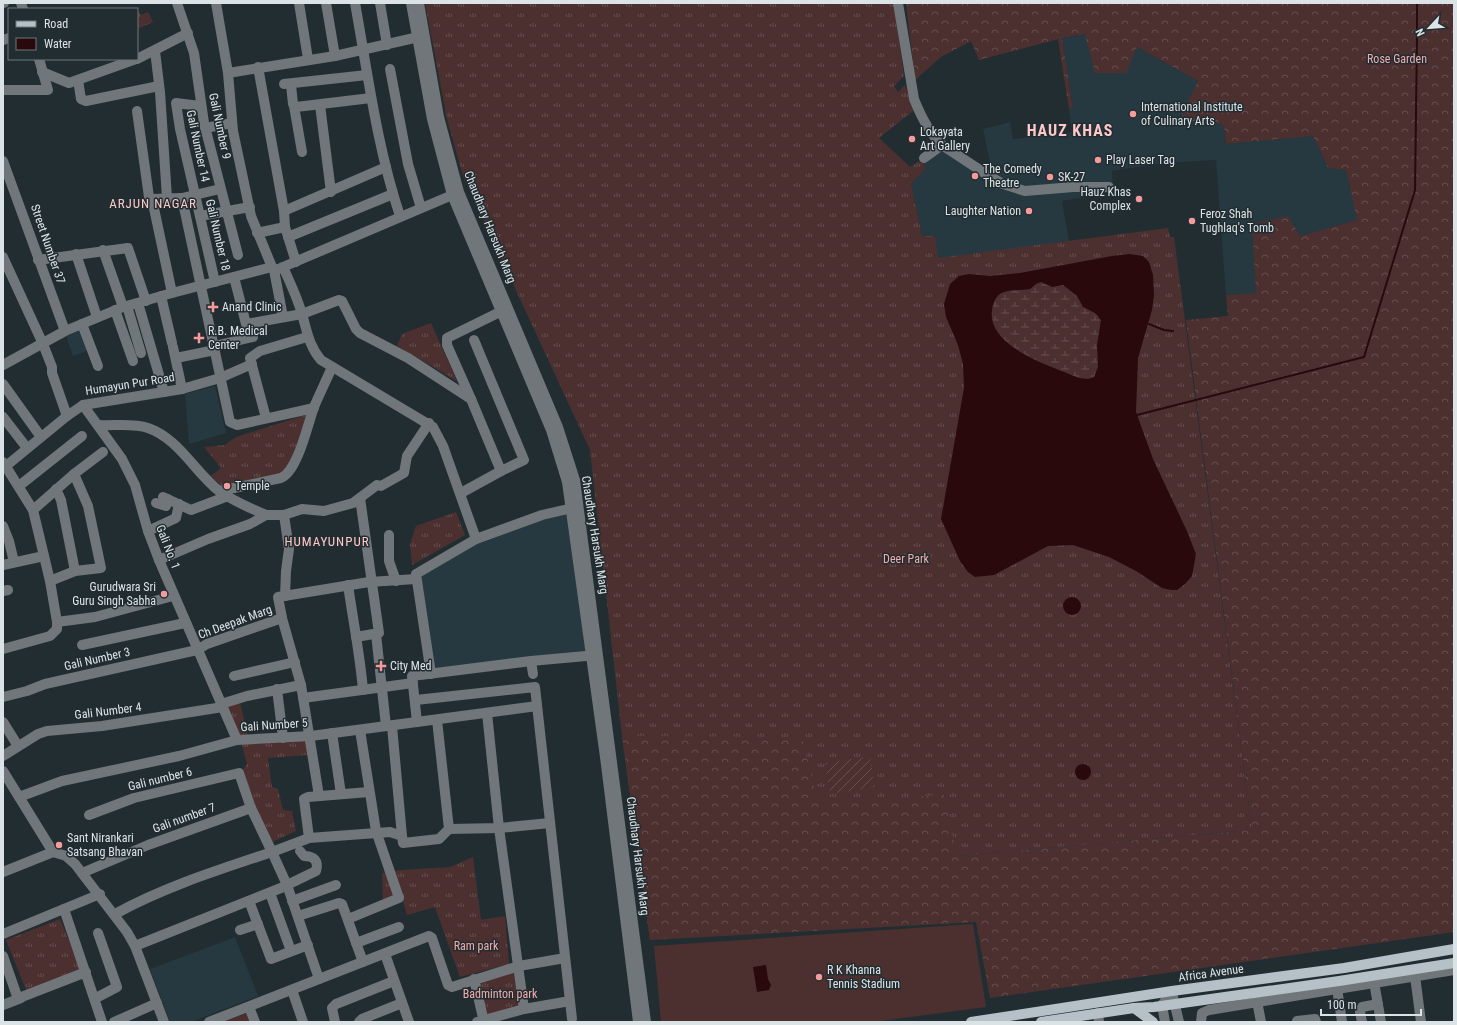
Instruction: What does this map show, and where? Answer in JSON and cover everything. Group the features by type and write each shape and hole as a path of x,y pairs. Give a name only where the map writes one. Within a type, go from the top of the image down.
{"main road":[{"name":"Africa Avenue","path":"971,1022 1172,991 1344,968 1454,949"},
{"name":"Africa Avenue","path":"1047,1022 1099,1018 1134,1008 1339,982 1454,963"},
{"path":"1134,1008 1153,1022"}],"street":[{"name":"Gali Number 9","path":"177,3 188,33 197,68 200,106 225,210 238,255"},
{"path":"216,3 228,73 232,123 257,233 276,268 295,292 307,337 315,353 332,367 429,424 436,431 461,493 476,539"},
{"path":"299,3 308,60"},
{"path":"326,3 335,56"},
{"path":"355,3 371,98 386,167 400,216"},
{"path":"380,3 387,45"},
{"name":"Chaudhary Harsukh Marg","path":"411,3 421,36"},
{"name":"Chaudhary Harsukh Marg","path":"419,3 421,36 432,119 456,193 566,449 595,656 605,756 638,1022"},
{"path":"898,3 914,98 930,128 942,145 1003,184 1025,191 1073,187 1109,187"},
{"path":"138,58 155,51 188,33"},
{"path":"228,73 258,67 335,56 421,36"},
{"path":"155,51 167,198"},
{"path":"3,90 48,90 39,60"},
{"path":"42,72 69,83 133,60"},
{"path":"258,67 284,211 286,232 296,262"},
{"path":"390,69 408,164 421,208"},
{"path":"302,152 294,106 288,84 367,75"},
{"path":"78,80 81,99 86,101 159,86"},
{"path":"294,106 371,98"},
{"name":"Gali Number 14","path":"195,195 176,103 200,106"},
{"path":"320,104 331,192"},
{"path":"138,111 148,193 152,199 172,293"},
{"path":"205,128 232,123"},
{"path":"924,158 942,145"},
{"name":"Street Number 37","path":"4,163 65,331"},
{"path":"284,211 386,167"},
{"path":"152,199 182,198 220,189"},
{"path":"3,365 65,331 122,307 202,285 296,262 456,193"},
{"path":"257,233 286,232 393,194"},
{"name":"Gali Number 18","path":"195,195 215,282"},
{"path":"182,198 202,285 230,422 237,425 314,408"},
{"path":"200,216 225,210 250,207"},
{"path":"38,260 103,250 128,248 164,392"},
{"path":"103,250 122,307 141,353"},
{"path":"76,254 97,317"},
{"path":"3,257 43,344 52,367 52,373 67,416"},
{"path":"276,268 283,317"},
{"path":"234,277 246,324 302,314 340,300 356,329 360,333 408,358 471,399"},
{"path":"161,296 182,389"},
{"path":"122,307 133,361"},
{"path":"501,471 447,344 447,338 505,309"},
{"path":"82,324 98,366"},
{"path":"176,358 253,337"},
{"path":"266,418 250,358 260,352 307,337"},
{"path":"461,493 524,460 474,340"},
{"name":"Humayun Pur Road","path":"4,464 83,405 182,389 220,378 252,364"},
{"path":"162,500 179,504 191,510 224,494 281,478 286,474 303,445 314,408 332,367"},
{"path":"3,384 41,437"},
{"name":"Gali No. 1","path":"83,405 99,425 122,459 132,479 148,531 159,560 237,740"},
{"path":"3,417 27,448"},
{"path":"99,425 144,427 155,431 166,437 224,494 266,515 284,515 302,510 324,511 353,503 377,485 381,486 404,473 407,456 429,424"},
{"path":"19,486 82,436"},
{"path":"33,510 74,474 103,452"},
{"path":"3,649 50,636 57,629 50,581 33,510 4,464"},
{"path":"50,581 74,571 101,568 88,506 74,474"},
{"path":"56,489 61,500 74,571"},
{"path":"356,637 379,634 360,498"},
{"path":"148,531 176,518 179,504"},
{"path":"431,674 416,579 417,572 476,539 542,515 575,507"},
{"path":"159,560 208,539 250,524 266,515"},
{"path":"284,515 289,549 285,596"},
{"path":"3,526 6,542 14,562"},
{"path":"388,535 389,561 396,581"},
{"path":"3,565 44,556"},
{"path":"319,796 301,685 282,618 278,596 371,582 416,579"},
{"path":"348,585 359,651 363,690"},
{"path":"57,622 101,615 174,596"},
{"name":"Ch Deepak Marg","path":"197,650 207,644 282,618"},
{"path":"82,645 185,623"},
{"path":"376,634 403,843 439,839 449,829 499,828 550,822"},
{"name":"Gali Number 3","path":"3,697 27,691 45,684 197,650"},
{"path":"417,722 416,700 412,676 531,661 595,656"},
{"path":"531,661 533,674"},
{"path":"234,676 295,662"},
{"path":"303,698 413,683"},
{"name":"Gali Number 4","path":"3,756 38,734 47,731 102,726 222,705 277,689 301,685"},
{"path":"416,700 534,687 572,1020"},
{"path":"277,689 283,738"},
{"name":"Gali Number 5","path":"18,797 62,781 179,756 237,740 310,736 537,706"},
{"path":"488,713 499,828 524,1009"},
{"path":"437,720 449,829"},
{"path":"3,722 18,746"},
{"path":"348,919 399,898 376,831 360,730"},
{"path":"332,733 341,794"},
{"path":"3,772 53,852"},
{"name":"Gali number 6","path":"89,815 134,798 239,773 251,808"},
{"path":"309,838 303,802 308,797 370,792"},
{"path":"251,808 286,886 319,978"},
{"name":"Gali number 7","path":"82,873 148,845 251,808"},
{"path":"115,914 156,894 309,838 376,831 390,832 402,836"},
{"path":"135,946 270,893 316,871 315,859 312,856 304,856 300,851"},
{"path":"3,872 53,852 66,856 100,894 115,914 135,946 164,1022"},
{"path":"292,901 336,886"},
{"path":"270,893 291,951"},
{"path":"3,934 100,894"},
{"path":"250,901 271,959 308,945"},
{"path":"298,916 339,903 343,905 363,962"},
{"path":"64,909 96,998 102,1022"},
{"name":"Chaudhary Harsukh Marg","path":"625,918 646,1022"},
{"path":"240,930 258,924"},
{"path":"356,943 399,928"},
{"path":"96,998 117,987 98,933"},
{"path":"215,1021 319,978 429,936 432,938 448,985 454,986 519,966 565,958"},
{"path":"384,954 409,1022"},
{"path":"3,956 17,996 21,998"},
{"path":"1201,1022 1200,1015 1205,1011 1257,1001 1454,970"},
{"path":"3,1005 86,972"},
{"path":"1415,976 1421,1022"},
{"path":"474,980 482,1021 524,1009 570,1001"},
{"path":"335,1022 332,1008 336,1004 394,981"},
{"path":"1374,982 1381,1022"},
{"path":"1337,988 1342,1022"},
{"path":"292,990 304,1022"},
{"path":"1172,991 1173,1004 1178,1022"},
{"path":"1165,1022 1162,1005 1172,991"},
{"path":"1257,1001 1261,1022"},
{"path":"114,1022 156,1003"},
{"path":"358,1022 402,1003"},
{"path":"1362,1022 1360,1012 1362,1007 1378,1004"},
{"path":"249,1007 255,1022"},
{"path":"1295,1011 1297,1022 1315,1019 1316,1022"}],"shaded area":[{"path":"1085,34 1137,47 1198,81 1214,121 1224,126 1226,144 1313,136 1328,168 1346,170 1358,220 1300,236 1256,293 1226,295 1216,160 1164,163 1112,171 1113,192 1062,201 1069,241 937,259 922,236 911,184 925,169 923,159 943,145 992,172 983,129 1010,122 1013,139 1072,132 1069,109 1073,108 1062,38"},
{"path":"81,330 89,350 73,356 66,336"},
{"path":"215,386 226,433 189,444 185,394"},
{"path":"568,514 586,652 434,670 419,575 477,541 540,520"},
{"path":"235,937 258,996 191,1022 170,1022 150,969"}],"green space":[{"name":"Deer Park","path":"425,3 894,3 904,76 894,86 898,92 905,85 913,111 879,138 910,167 923,159 925,169 911,184 922,236 935,236 938,258 1168,228 1170,237 1174,237 1252,830 957,856 650,940 622,736 590,450 463,176 447,119"},
{"name":"Rose Garden","path":"906,3 1454,3 1454,932 990,998 976,922 650,940 622,736 802,737 818,803 944,795 957,856 1252,830 1186,320 1228,316 1226,295 1256,293 1252,224 1288,216 1300,236 1357,220 1346,170 1328,168 1313,136 1226,144 1224,126 1214,121 1179,121 1198,81 1137,47 1126,73 1095,73 1085,34 1062,38 1073,108 1069,109 1058,39 979,60 971,41 941,57 915,80"},
{"path":"138,10 141,15 148,12 153,22 138,29"},
{"path":"1041,282 1047,284 1061,284 1066,287 1083,306 1101,320 1097,345 1098,367 1094,377 1088,379 1079,378 1024,354 1010,345 1000,335 993,323 992,310 997,297 1006,292 1030,289"},
{"path":"431,323 457,381 397,346 402,334"},
{"path":"306,415 294,457 284,471 278,476 224,488 211,476 221,468 204,447 225,445 236,437"},
{"path":"456,512 465,535 412,565 410,544 416,526"},
{"path":"240,702 248,737 239,738 225,707"},
{"path":"306,738 308,755 268,758 272,787 278,789 283,810 292,811 296,831 270,843 242,771 247,764 241,741"},
{"path":"870,756 875,787 830,794 825,763"},
{"name":"Ram park","path":"473,857 481,920 505,916 509,964 460,977 435,907 407,915 402,898 383,900 382,873 401,870 450,867"},
{"path":"60,919 81,970 27,992 6,940"},
{"name":"R K Khanna Tennis Stadium","path":"973,924 986,1007 873,1022 661,1022 654,946"},
{"name":"Badminton park","path":"517,971 522,1007 486,1016 476,980"},
{"path":"248,1013 251,1022 223,1022"}],"water":[{"path":"1129,254 1143,256 1149,262 1153,275 1154,295 1152,310 1138,358 1136,412 1153,459 1196,554 1192,576 1177,590 1162,588 1136,571 1109,557 1073,545 1048,546 994,575 975,577 968,572 960,561 941,519 964,388 963,364 958,345 946,317 944,304 950,284 959,276 969,274 990,276 1020,273","holes":["1041,282 1052,287 1063,285 1077,296 1083,307 1095,313 1101,320 1097,345 1098,367 1094,377 1088,379 1079,378 1024,354 1010,345 1000,335 993,323 992,310 994,302 1001,294 1011,291 1030,289"]},
{"path":"1068,597 1076,597 1081,602 1079,613 1076,615 1068,615 1063,610 1063,602"},
{"path":"1083,764 1089,766 1091,772 1089,778 1083,780 1077,778 1075,772 1077,766"},
{"path":"766,965 768,979 771,985 769,990 757,992 753,967"}],"waterway":[{"path":"1417,3 1417,29"},
{"path":"1137,415 1364,357 1415,190 1417,36"},
{"path":"1149,324 1164,330 1173,331"}],"place":[{"name":"International Institute of Culinary Arts","path":"1133,114"},
{"name":"Lokayata Art Gallery","path":"912,139"},
{"name":"Play Laser Tag","path":"1098,160"},
{"name":"The Comedy Theatre","path":"975,176"},
{"name":"SK-27","path":"1050,177"},
{"name":"Hauz Khas Complex","path":"1139,199"},
{"name":"Laughter Nation","path":"1029,211"},
{"name":"Feroz Shah Tughlaq's Tomb","path":"1192,221"},
{"name":"Anand Clinic","path":"213,307"},
{"name":"R.B. Medical Center","path":"199,338"},
{"name":"Temple","path":"227,486"},
{"name":"Gurudwara Sri Guru Singh Sabha","path":"164,594"},
{"name":"City Med","path":"381,666"},
{"name":"Sant Nirankari Satsang Bhavan","path":"59,845"},
{"name":"R K Khanna Tennis Stadium","path":"819,977"}],"district":[{"name":"HAUZ KHAS","path":"1070,130"},
{"name":"ARJUN NAGAR","path":"153,203"},
{"name":"HUMAYUNPUR","path":"327,541"}]}
